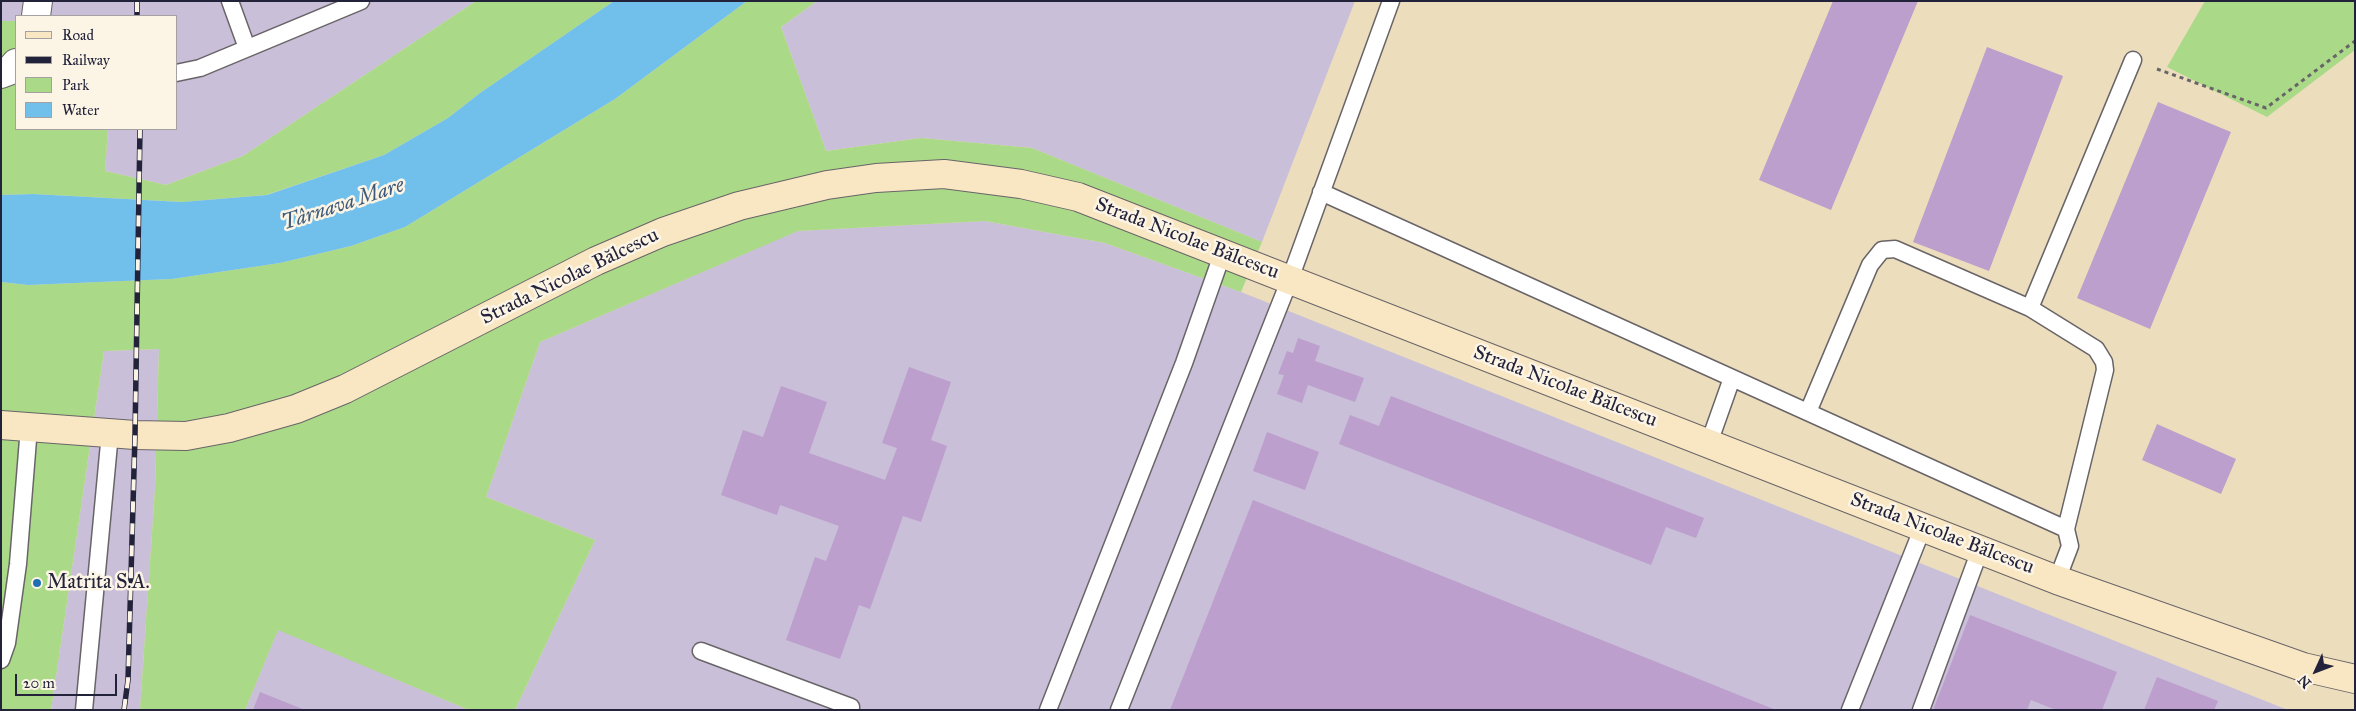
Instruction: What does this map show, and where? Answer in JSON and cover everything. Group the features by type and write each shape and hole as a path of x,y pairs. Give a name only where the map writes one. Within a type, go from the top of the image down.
{"main road":[{"name":"Strada Nicolae Bălcescu","path":"1,425 110,433 186,436 229,428 296,409 345,389 596,261 663,232 739,206 828,185 876,178 944,174 1020,184 1078,196 2057,580 2303,667 2355,679"}],"street":[{"path":"36,15 38,1"}],"lane":[{"path":"230,1 248,48"},
{"path":"178,73 200,68 361,1"},
{"path":"1119,710 1290,279 1391,1"},
{"path":"2030,308 2133,60"},
{"path":"1321,192 2066,529"},
{"path":"1808,412 1870,265 1882,250 1895,249 2030,308 2096,349 2104,362 2105,370 2066,529 2070,546 2057,580"},
{"path":"1048,710 1184,363 1223,252"},
{"path":"1709,443 1732,378"},
{"path":"1,660 6,643 18,564 29,427"},
{"path":"84,710 110,433"},
{"path":"1850,710 1923,527"},
{"path":"1921,710 1980,550"},
{"path":"701,651 852,705"}],"path":[{"path":"2133,60 2266,108 2355,41"}],"shaded area":[{"path":"1,1 476,1 243,156 166,185 105,171 108,130 178,130 178,15 15,15 15,21 1,21"},
{"path":"817,1 1355,1 1262,242 1032,148 921,138 826,151 781,27"},
{"path":"985,221 1105,243 1241,292 2288,710 515,710 595,540 486,497 540,342 797,231"},
{"path":"159,349 155,489 140,710 51,710 104,351"},
{"path":"278,629 469,710 245,710"}],"green space":[{"path":"476,1 614,1 480,93 448,118 384,155 266,195 183,202 33,194 1,195 1,21 15,21 15,130 108,130 105,171 166,185 243,156"},
{"path":"747,1 817,1 781,27 826,151 921,138 1032,148 1262,242 1241,292 1105,243 985,221 798,231 540,342 486,497 595,540 515,710 469,710 278,630 245,710 140,710 155,489 159,349 104,351 51,710 1,710 1,282 28,285 172,279 280,263 351,246 405,227 615,99"},
{"path":"2205,1 2355,1 2355,50 2267,117 2167,67"}],"water":[{"name":"Târnava Mare","path":"614,1 747,1 615,99 405,227 351,246 280,263 172,279 28,285 1,282 1,195 33,194 182,202 267,195 384,155 448,118 480,93"}],"building":[{"path":"1833,1 1918,1 1831,210 1759,180"},
{"path":"1987,47 2063,76 1989,271 1913,242"},
{"path":"2158,102 2231,132 2150,329 2077,298"},
{"path":"1298,338 1320,346 1315,361 1364,378 1355,402 1308,385 1302,403 1277,394 1284,375 1278,374 1287,351 1293,353"},
{"path":"909,367 951,382 931,440 947,446 921,522 903,516 870,609 859,605 840,659 786,640 815,557 826,561 839,526 780,505 777,515 721,495 743,430 763,437 781,386 827,402 809,453 885,480 897,448 882,443"},
{"path":"1391,396 1704,518 1696,538 1666,527 1651,565 1339,444 1350,415 1379,426"},
{"path":"2157,424 2236,459 2221,494 2142,460"},
{"path":"1267,432 1319,452 1305,490 1253,471"},
{"path":"1253,500 1776,710 1170,710"},
{"path":"1970,615 2117,672 2102,710 2056,710 2031,700 2027,710 1933,710"},
{"path":"2157,677 2218,701 2214,710 2144,710"},
{"path":"260,692 305,710 253,710"}],"railway":[{"path":"137,1 137,15"},
{"path":"124,710 128,680 135,435 140,130"}],"place":[{"name":"Matrita S.A.","path":"37,583"}]}
